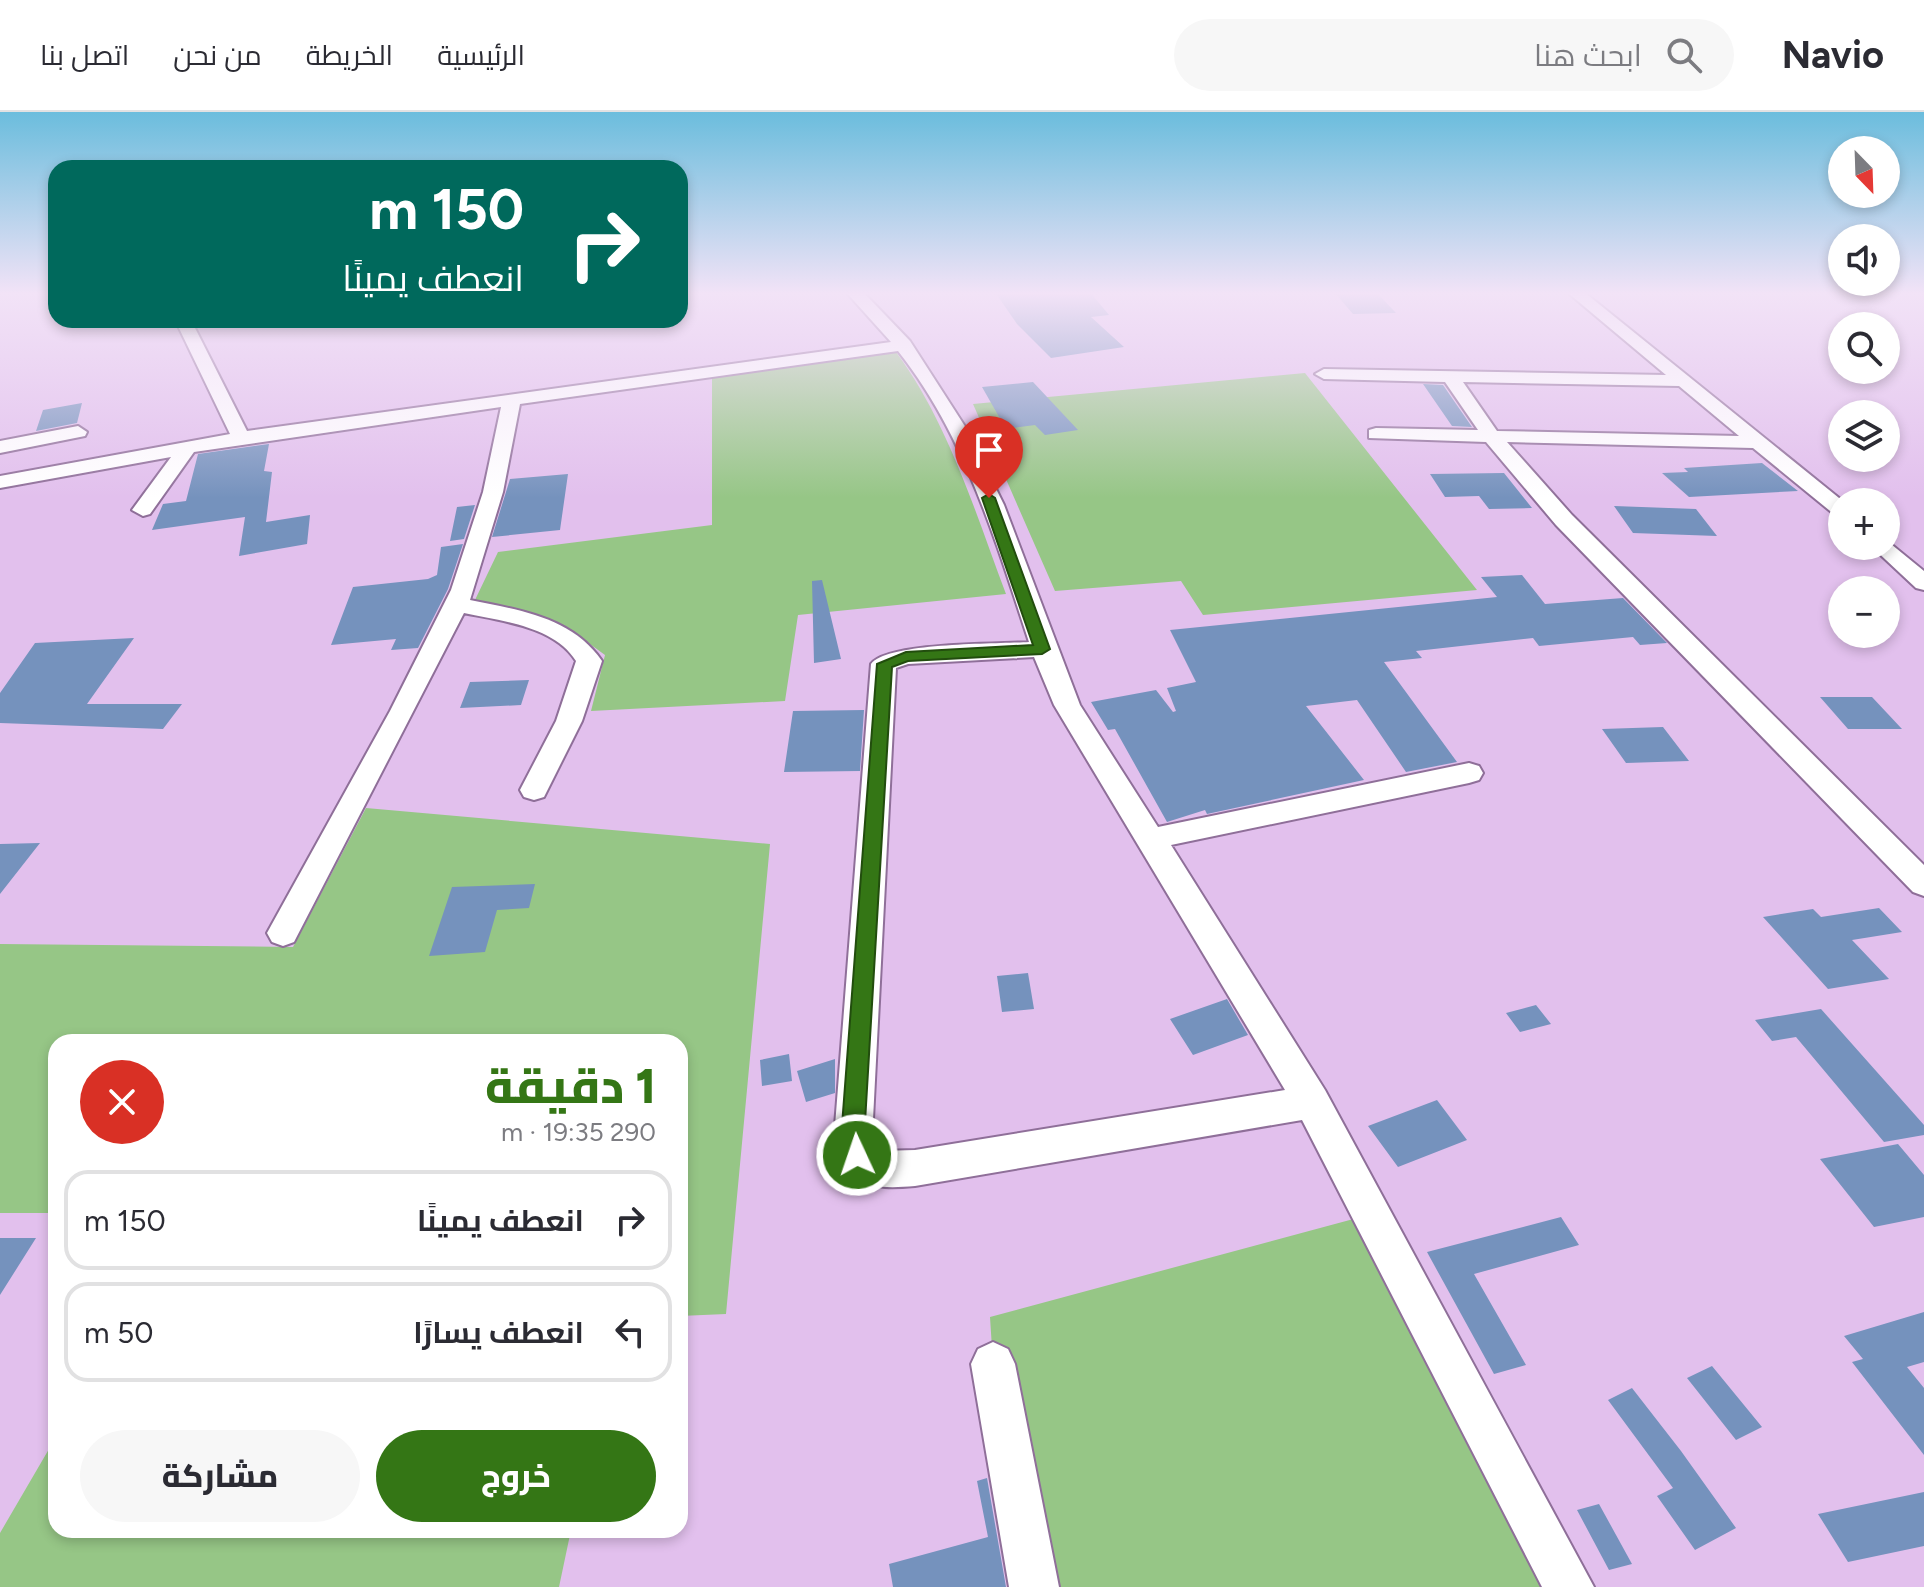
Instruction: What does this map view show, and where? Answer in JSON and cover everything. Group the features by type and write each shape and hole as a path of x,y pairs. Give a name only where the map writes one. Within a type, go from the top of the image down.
{"street":[{"path":"203,361 241,438"},
{"path":"0,482 241,438 789,361"},
{"path":"915,361 943,403 989,498 1042,649 1067,705 1312,1102 1569,1587"},
{"path":"1659,361 1828,500"},
{"path":"1324,374 1684,381"},
{"path":"1450,376 1491,436 1603,560 1924,884"},
{"path":"283,933 403,711 456,604 493,492 512,399"},
{"path":"0,447 78,432"},
{"path":"1376,434 1758,442"},
{"path":"143,510 188,447"},
{"path":"1898,560 1924,583"},
{"path":"456,604 532,622 584,649 589,661 569,721 534,790"},
{"path":"1042,649 906,657 884,664 853,1139 857,1155 868,1167 915,1168 1312,1102"},
{"path":"1150,839 1469,773"},
{"path":"993,1364 1034,1587"}],"green space":[{"path":"833,361 902,361 946,439 1006,594 798,615 785,701 591,711 605,655 565,626 475,600 498,552 712,525 712,378"},
{"path":"1305,373 1477,590 1203,615 1181,581 1055,591 973,404"},
{"path":"366,808 770,844 726,1314 688,1316 688,1034 48,1034 48,1213 0,1213 0,944 293,947"},
{"path":"1372,1214 1569,1587 1034,1587 993,1364 990,1317"},
{"path":"48,1451 48,1538 569,1538 559,1587 0,1587 0,1533"}],"building":[{"path":"1033,382 1078,430 1045,435 1035,425 1006,429 982,387"},
{"path":"1423,384 1443,385 1472,427 1452,426"},
{"path":"82,403 77,423 36,431 43,410"},
{"path":"269,444 264,471 272,472 266,522 310,515 307,544 239,556 245,517 152,530 163,504 186,501 198,454"},
{"path":"1762,463 1798,491 1689,497 1662,473 1688,472 1684,468"},
{"path":"1504,473 1532,508 1489,509 1479,496 1445,497 1430,474"},
{"path":"568,474 560,530 492,537 510,479"},
{"path":"475,505 464,539 450,541 457,507"},
{"path":"1614,506 1696,509 1717,536 1633,533"},
{"path":"463,544 448,589 418,648 391,650 396,639 331,645 353,587 428,579 437,575 441,547"},
{"path":"1522,575 1545,604 1623,598 1667,643 1640,645 1633,637 1539,646 1533,638 1416,651 1422,658 1384,662 1457,762 1406,772 1357,700 1306,706 1364,780 1207,814 1205,810 1167,822 1115,729 1108,730 1091,702 1156,690 1173,712 1176,711 1167,688 1196,682 1170,630 1497,597 1481,577"},
{"path":"822,580 841,659 814,663 812,581"},
{"path":"134,638 87,704 182,704 163,729 0,723 0,693 35,643"},
{"path":"529,680 521,705 460,708 470,682"},
{"path":"1820,697 1872,697 1902,729 1848,729"},
{"path":"864,710 860,771 784,772 793,711"},
{"path":"1663,727 1689,761 1626,763 1602,729"},
{"path":"40,843 0,894 0,844"},
{"path":"535,884 529,908 497,910 485,952 429,956 452,887"},
{"path":"1879,908 1902,932 1852,940 1889,979 1828,989 1763,917 1813,909 1821,917"},
{"path":"1028,973 1034,1009 1002,1012 997,976"},
{"path":"1227,999 1248,1035 1193,1055 1170,1019"},
{"path":"1536,1005 1551,1024 1520,1032 1506,1013"},
{"path":"1821,1009 1924,1125 1924,1135 1884,1142 1796,1037 1772,1041 1755,1020"},
{"path":"789,1054 792,1081 762,1086 760,1060"},
{"path":"835,1059 835,1093 806,1102 797,1071"},
{"path":"1437,1100 1467,1140 1398,1167 1368,1126"},
{"path":"1898,1144 1924,1175 1924,1217 1874,1227 1820,1159"},
{"path":"1561,1217 1579,1245 1474,1274 1526,1365 1494,1374 1427,1252"},
{"path":"0,1238 36,1238 0,1295"},
{"path":"1924,1312 1924,1362 1907,1367 1924,1388 1924,1455 1852,1362 1863,1359 1844,1336"},
{"path":"1712,1366 1762,1427 1736,1440 1687,1378"},
{"path":"1632,1388 1736,1528 1695,1550 1657,1496 1673,1488 1608,1400"},
{"path":"987,1478 1006,1587 893,1587 889,1564 988,1537 977,1481"},
{"path":"1924,1492 1924,1546 1848,1562 1818,1514"},
{"path":"1599,1504 1632,1564 1609,1570 1577,1510"}],"route":[{"path":"857,1155 853,1139 884,664 906,657 1042,649 1022,584 989,498"}]}
